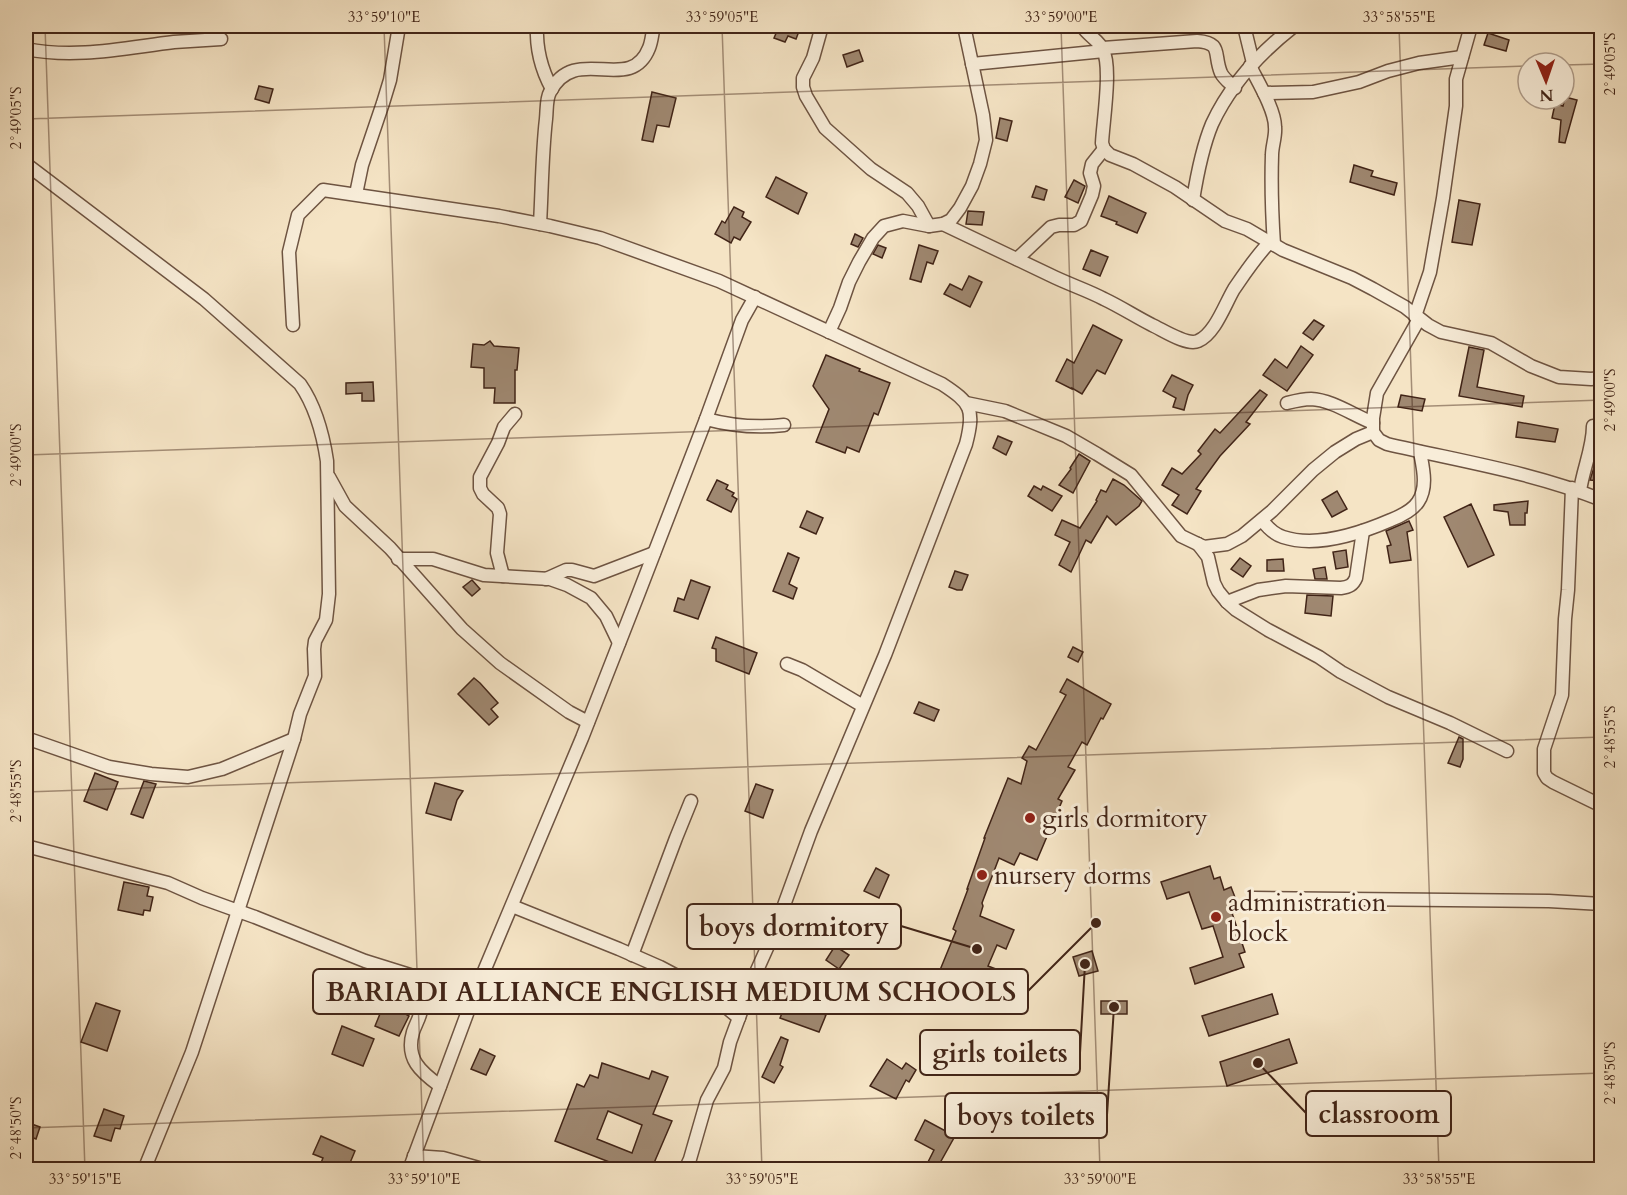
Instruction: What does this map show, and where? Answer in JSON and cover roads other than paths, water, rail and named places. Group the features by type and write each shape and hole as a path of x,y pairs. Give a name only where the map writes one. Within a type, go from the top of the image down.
{"street":[{"path":"356,194 362,165 390,80 399,26"},
{"path":"537,26 539,55 552,89"},
{"path":"540,224 549,94 561,76 574,69 622,70 634,67 644,59 650,47 654,26"},
{"path":"822,26 813,58 803,78 806,96 825,128 871,169 907,192 929,226"},
{"path":"829,332 859,261 873,238 884,226 903,221 929,226 943,224 956,214 972,186 986,140 964,26"},
{"path":"1082,26 1103,50 1106,57 1102,143 1110,155 1133,164 1175,187 1225,221 1247,229 1272,243 1391,298 1441,332 1491,343 1531,366 1559,377 1602,378"},
{"path":"943,224 1052,277 1105,299 1174,336 1188,342 1196,342 1204,338 1247,269 1272,243 1272,156 1275,127 1252,64 1244,26"},
{"path":"1193,200 1199,165 1212,124 1252,64 1268,47 1294,26"},
{"path":"1373,428 1377,393 1417,317 1430,272 1454,117 1456,79 1471,26"},
{"path":"26,49 43,53 107,52 176,42 221,39"},
{"path":"972,64 1197,41 1209,42 1216,49 1221,73 1235,87"},
{"path":"1264,93 1313,92 1359,82 1388,70 1462,57"},
{"path":"1017,259 1051,227 1074,225 1081,221 1094,186 1090,173 1092,164 1104,149"},
{"path":"26,164 204,299 300,384 315,412 325,445 328,603 326,620 315,641 315,676 303,706 192,1052 144,1170"},
{"path":"293,325 289,252 298,215 323,190 356,194 540,224 600,238 719,281 942,384 958,395 970,411 971,422 966,444 889,644 811,831 754,977 730,1042 724,1068 707,1100 685,1170"},
{"path":"409,1170 474,996 588,722 742,320 755,297"},
{"path":"1287,403 1309,399 1320,400 1342,408 1373,428 1379,440 1387,444 1508,470 1602,500"},
{"path":"966,403 1005,411 1066,436 1131,475 1181,536 1204,546 1227,544 1242,536 1262,520 1313,470 1335,452 1373,428"},
{"path":"503,576 497,553 500,514 498,508 483,494 480,488 480,477 504,427 515,414"},
{"path":"706,419 762,428 784,426"},
{"path":"1593,426 1591,446 1576,490 1565,619 1562,695 1544,749 1544,772 1553,782 1602,806"},
{"path":"1262,520 1281,537 1309,540 1331,539 1363,531 1405,514 1417,503 1422,493 1425,477 1420,452"},
{"path":"327,473 345,507 369,528 462,629 500,663 569,712 588,722"},
{"path":"1227,602 1258,590 1286,586 1341,588 1354,584 1363,531"},
{"path":"1198,544 1208,557 1214,583 1227,602 1268,630 1388,697 1450,723 1507,751"},
{"path":"546,579 566,570 594,576 654,553"},
{"path":"398,559 433,559 477,574 546,579 567,585 591,598 606,616 619,642"},
{"path":"787,664 802,670 863,706"},
{"path":"26,738 109,767 188,777 222,769 294,739"},
{"path":"632,955 691,801"},
{"path":"26,846 168,883 365,961 474,996"},
{"path":"1253,898 1602,904"},
{"path":"512,906 632,955 698,986 710,993 739,1018"},
{"path":"420,978 423,998 420,1018 413,1032 412,1054 424,1074 440,1086"},
{"path":"414,1156 443,1158 486,1170"},
{"path":"1597,1170 1602,1160"}],"place":[{"name":"girls dormitory","path":"1030,818"},
{"name":"nursery dorms","path":"982,875"},
{"name":"administration block","path":"1216,917"},
{"name":"BARIADI ALLIANCE ENGLISH MEDIUM SCHOOLS","path":"1096,923"},
{"name":"boys dormitory","path":"977,949"},
{"name":"girls toilets","path":"1085,964"},
{"name":"boys toilets","path":"1114,1007"},
{"name":"classroom","path":"1258,1063"}]}
